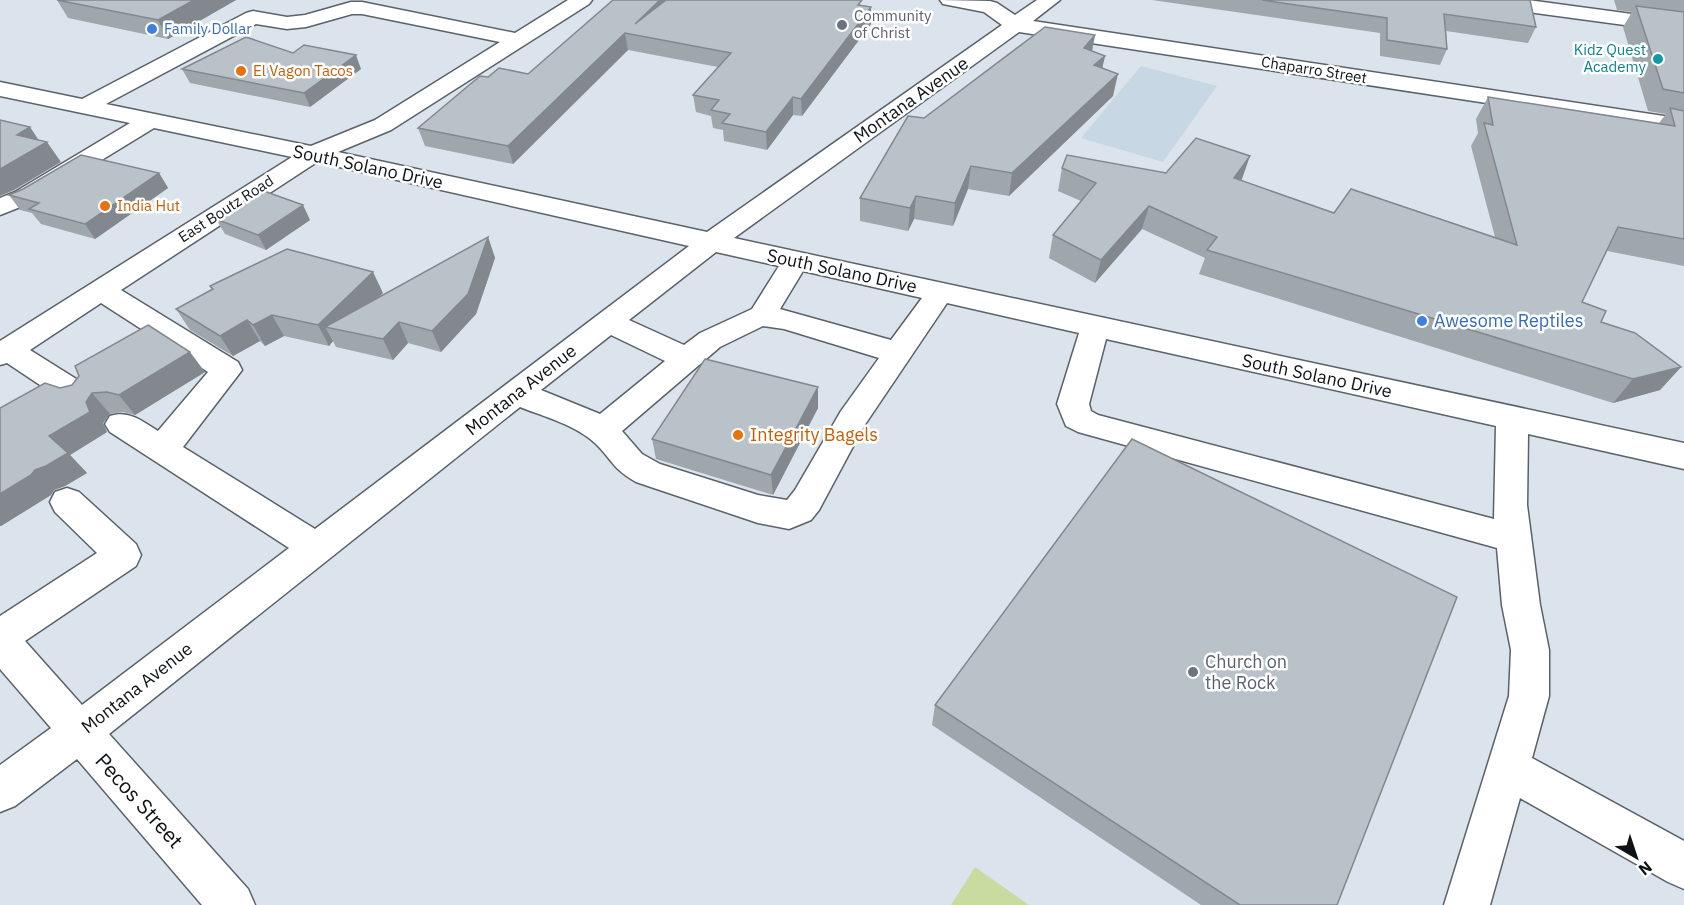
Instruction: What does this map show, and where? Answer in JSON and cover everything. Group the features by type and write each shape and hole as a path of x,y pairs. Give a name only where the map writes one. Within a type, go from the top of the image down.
{"street":[{"name":"East Boutz Road","path":"4,352 313,154 383,125 582,0"},
{"name":"Chaparro Street","path":"950,0 990,7 1016,25 1684,126"},
{"name":"Montana Avenue","path":"0,791 711,242 1050,0"},
{"path":"1484,0 1684,27"},
{"path":"84,107 253,17 287,23 306,21 351,8 362,8 519,39"},
{"name":"South Solano Drive","path":"0,89 313,154 1684,456"},
{"path":"3,206 149,121"},
{"path":"762,316 795,261"},
{"path":"101,290 227,370 163,448"},
{"path":"517,393 588,422 601,431 630,463 648,473 758,509 789,515 799,510 807,501 852,419 940,293"},
{"path":"601,431 710,340 749,320 762,316 786,320 899,353"},
{"path":"608,322 687,359"},
{"path":"1095,327 1073,404 1077,418 1089,424 1515,539"},
{"path":"4,352 78,395"},
{"path":"1467,905 1529,696 1530,650 1521,605 1510,505 1512,419"},
{"path":"121,424 163,448 317,548"},
{"path":"0,637 123,555 67,502"},
{"name":"Pecos Street","path":"0,641 78,733 232,905"},
{"path":"1508,768 1684,866"}],"shaded area":[{"path":"1141,66 1217,86 1163,162 1081,138"}],"green space":[{"path":"975,867 1029,905 951,905"}],"building":[{"path":"57,0 194,0 158,20"},
{"path":"613,0 660,0 635,24 666,0 862,0 858,5 871,7 801,99 793,97 766,132 722,123 730,114 711,110 719,100 693,95 731,53 625,33 508,146 418,128 480,76 488,77 499,68 528,74"},
{"path":"1262,0 1530,0 1536,27 1444,14 1447,49 1387,40 1387,18"},
{"path":"1636,6 1684,12 1684,93 1663,89"},
{"path":"1045,27 1095,35 1084,48 1105,56 1094,65 1118,74 1012,173 971,166 955,203 916,196 910,208 860,198 908,116 924,118"},
{"path":"246,37 293,53 304,45 356,55 304,93 182,69"},
{"path":"1488,97 1675,126 1670,108 1684,111 1684,239 1618,227 1582,302 1606,311 1601,322 1635,333 1681,367 1633,379 1207,250 1217,237 1149,206 1101,260 1053,235 1096,183 1062,168 1067,155 1166,173 1196,138 1250,156 1234,178 1334,213 1351,189 1517,245 1484,123 1493,125"},
{"path":"0,120 30,127 17,135 47,142 0,169"},
{"path":"81,155 159,173 85,224 29,209 39,203 9,195 23,189"},
{"path":"261,190 303,205 258,235 216,219"},
{"path":"488,237 468,294 432,331 399,322 383,339 325,327"},
{"path":"287,249 373,272 318,325 272,315 253,325 247,320 220,336 176,309 213,289 210,286"},
{"path":"148,325 190,352 119,395 107,392 92,393 86,402 90,412 49,436 68,453 35,470 31,475 0,494 0,408 45,383 60,388 72,385 79,376 75,366"},
{"name":"Integrity Bagels","path":"705,359 818,387 771,475 652,439"},
{"name":"Church on the Rock","path":"1132,439 1457,597 1337,905 1240,905 935,705"}],"place":[{"name":"Community of Christ","path":"842,25"},
{"name":"Family Dollar","path":"152,29"},
{"name":"Kidz Quest Academy","path":"1658,59"},
{"name":"El Vagon Tacos","path":"241,71"},
{"name":"India Hut","path":"105,206"},
{"name":"Awesome Reptiles","path":"1422,321"},
{"name":"Integrity Bagels","path":"738,435"},
{"name":"Church on the Rock","path":"1193,672"}]}
